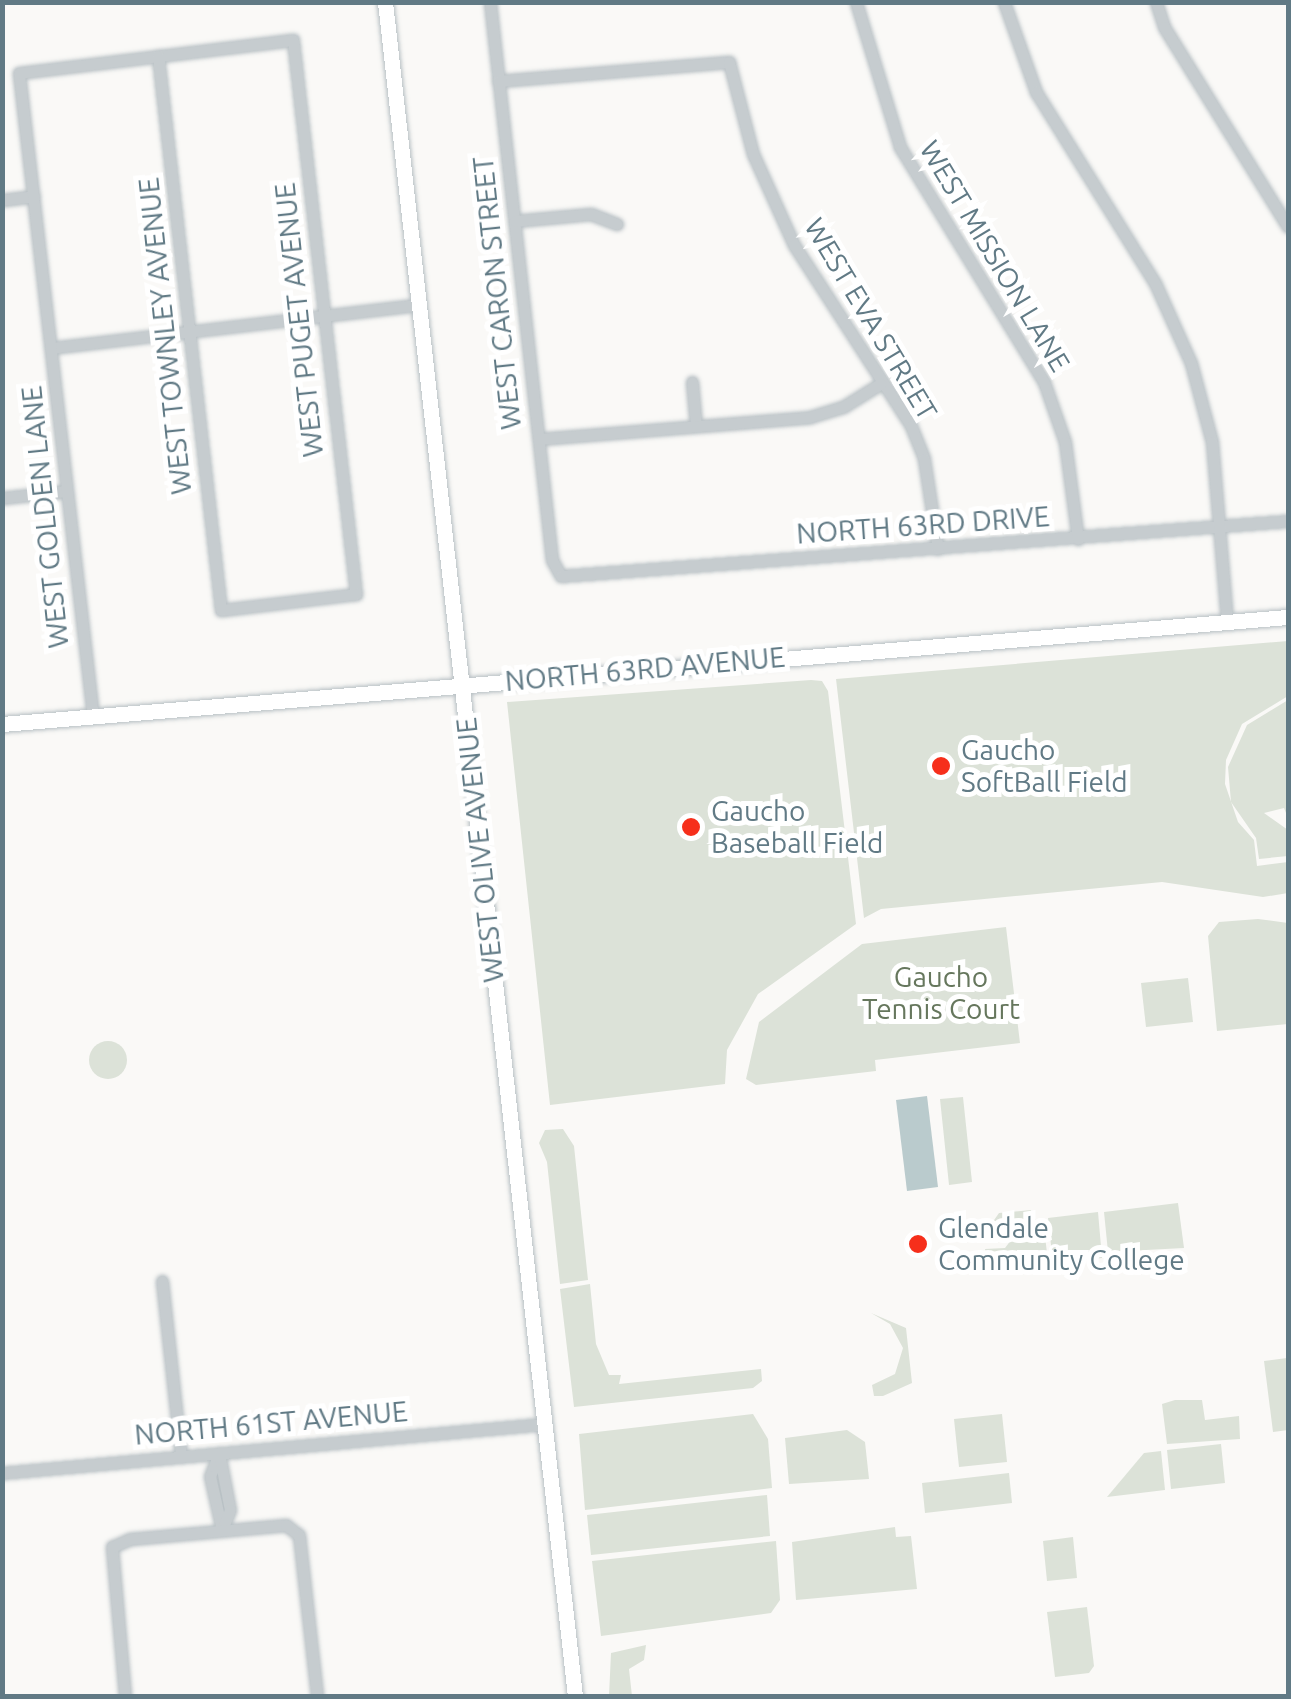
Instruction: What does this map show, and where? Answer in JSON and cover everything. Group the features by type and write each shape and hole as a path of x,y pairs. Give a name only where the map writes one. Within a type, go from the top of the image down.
{"main road":[{"name":"WEST OLIVE AVENUE","path":"384,2 576,1696"},
{"name":"NORTH 63RD AVENUE","path":"2,724 1288,616"}],"street":[{"name":"WEST CARON STREET","path":"490,2 552,560 561,576"},
{"name":"WEST MISSION LANE","path":"856,2 900,147 1044,382 1065,442 1078,538"},
{"path":"1004,2 1043,106 1180,332 1202,395 1221,526 1227,621"},
{"path":"1156,2 1164,27 1288,227"},
{"name":"WEST PUGET AVENUE","path":"158,56 293,40 356,594 221,610"},
{"name":"WEST GOLDEN LANE","path":"92,716 20,73 158,56"},
{"name":"WEST TOWNLEY AVENUE","path":"158,56 221,610"},
{"name":"WEST EVA STREET","path":"498,81 729,62 740,116 774,204 809,274 910,426 924,459 938,550"},
{"path":"2,200 34,196"},
{"path":"514,221 591,214 616,224"},
{"path":"51,348 419,306"},
{"path":"692,382 696,426"},
{"path":"539,439 810,417 843,407 880,384"},
{"path":"2,498 67,491"},
{"name":"NORTH 63RD DRIVE","path":"561,576 1288,521"},
{"path":"162,1280 181,1456"},
{"name":"NORTH 61ST AVENUE","path":"2,1473 544,1424"},
{"path":"218,1453 230,1510 222,1530"},
{"path":"125,1696 112,1548 130,1539 222,1530 296,1529 317,1696"}],"green space":[{"path":"1288,641 1288,696 1242,724 1226,760 1225,784 1238,822 1254,840 1257,866 1288,862 1288,893 1263,897 1162,882 881,909 864,918 836,679"},
{"path":"822,681 828,691 856,924 758,994 727,1050 725,1084 550,1105 507,702"},
{"path":"1288,700 1288,818 1284,808 1264,813 1288,830 1288,856 1259,859 1256,838 1231,802 1228,767 1247,725"},
{"path":"1258,919 1288,923 1288,1024 1217,1031 1208,936 1219,922"},
{"name":"Gaucho Tennis Court","path":"1006,927 1020,1043 875,1060 876,1071 756,1085 746,1079 759,1022 862,944"},
{"path":"1188,978 1193,1022 1146,1027 1141,983"},
{"path":"108,1041 121,1047 127,1060 121,1073 108,1079 95,1073 89,1060 95,1047"},
{"path":"963,1097 972,1182 949,1185 940,1099"},
{"path":"563,1129 574,1146 588,1280 560,1284 547,1162 539,1143 545,1130"},
{"path":"1178,1203 1184,1248 1108,1252 1104,1212"},
{"path":"1031,1210 1032,1220 1043,1219 1047,1253 1026,1256 1024,1266 1015,1258 987,1260 985,1249 1005,1248 1014,1236 983,1236 999,1213"},
{"path":"1098,1212 1102,1258 1053,1263 1048,1218"},
{"path":"590,1284 596,1344 609,1375 621,1375 619,1384 761,1369 762,1381 753,1388 574,1407 560,1289"},
{"path":"871,1313 906,1328 912,1383 883,1396 874,1396 872,1385 895,1374 903,1348 890,1324"},
{"path":"1287,1358 1288,1430 1273,1432 1264,1361"},
{"path":"1202,1400 1205,1420 1239,1416 1240,1439 1167,1444 1162,1404"},
{"path":"753,1414 768,1439 772,1488 585,1510 579,1434"},
{"path":"1002,1414 1007,1462 959,1467 954,1419"},
{"path":"847,1430 865,1442 869,1479 789,1484 785,1438"},
{"path":"1221,1444 1225,1483 1171,1489 1167,1450"},
{"path":"1161,1451 1165,1490 1107,1497 1144,1453"},
{"path":"1009,1473 1012,1503 925,1513 922,1483"},
{"path":"767,1495 770,1536 591,1555 587,1515"},
{"path":"895,1527 896,1537 911,1536 917,1589 796,1600 792,1542"},
{"path":"1073,1537 1077,1578 1047,1581 1043,1541"},
{"path":"776,1541 780,1600 771,1613 601,1636 592,1561"},
{"path":"1087,1607 1094,1666 1089,1673 1055,1677 1047,1612"},
{"path":"646,1645 644,1660 629,1669 632,1696 609,1696 611,1653"}],"shaded area":[{"path":"927,1096 938,1187 907,1191 896,1100"}],"place":[{"name":"Gaucho SoftBall Field","path":"941,766"},
{"name":"Gaucho Baseball Field","path":"691,827"},
{"name":"Glendale Community College","path":"918,1244"}]}
